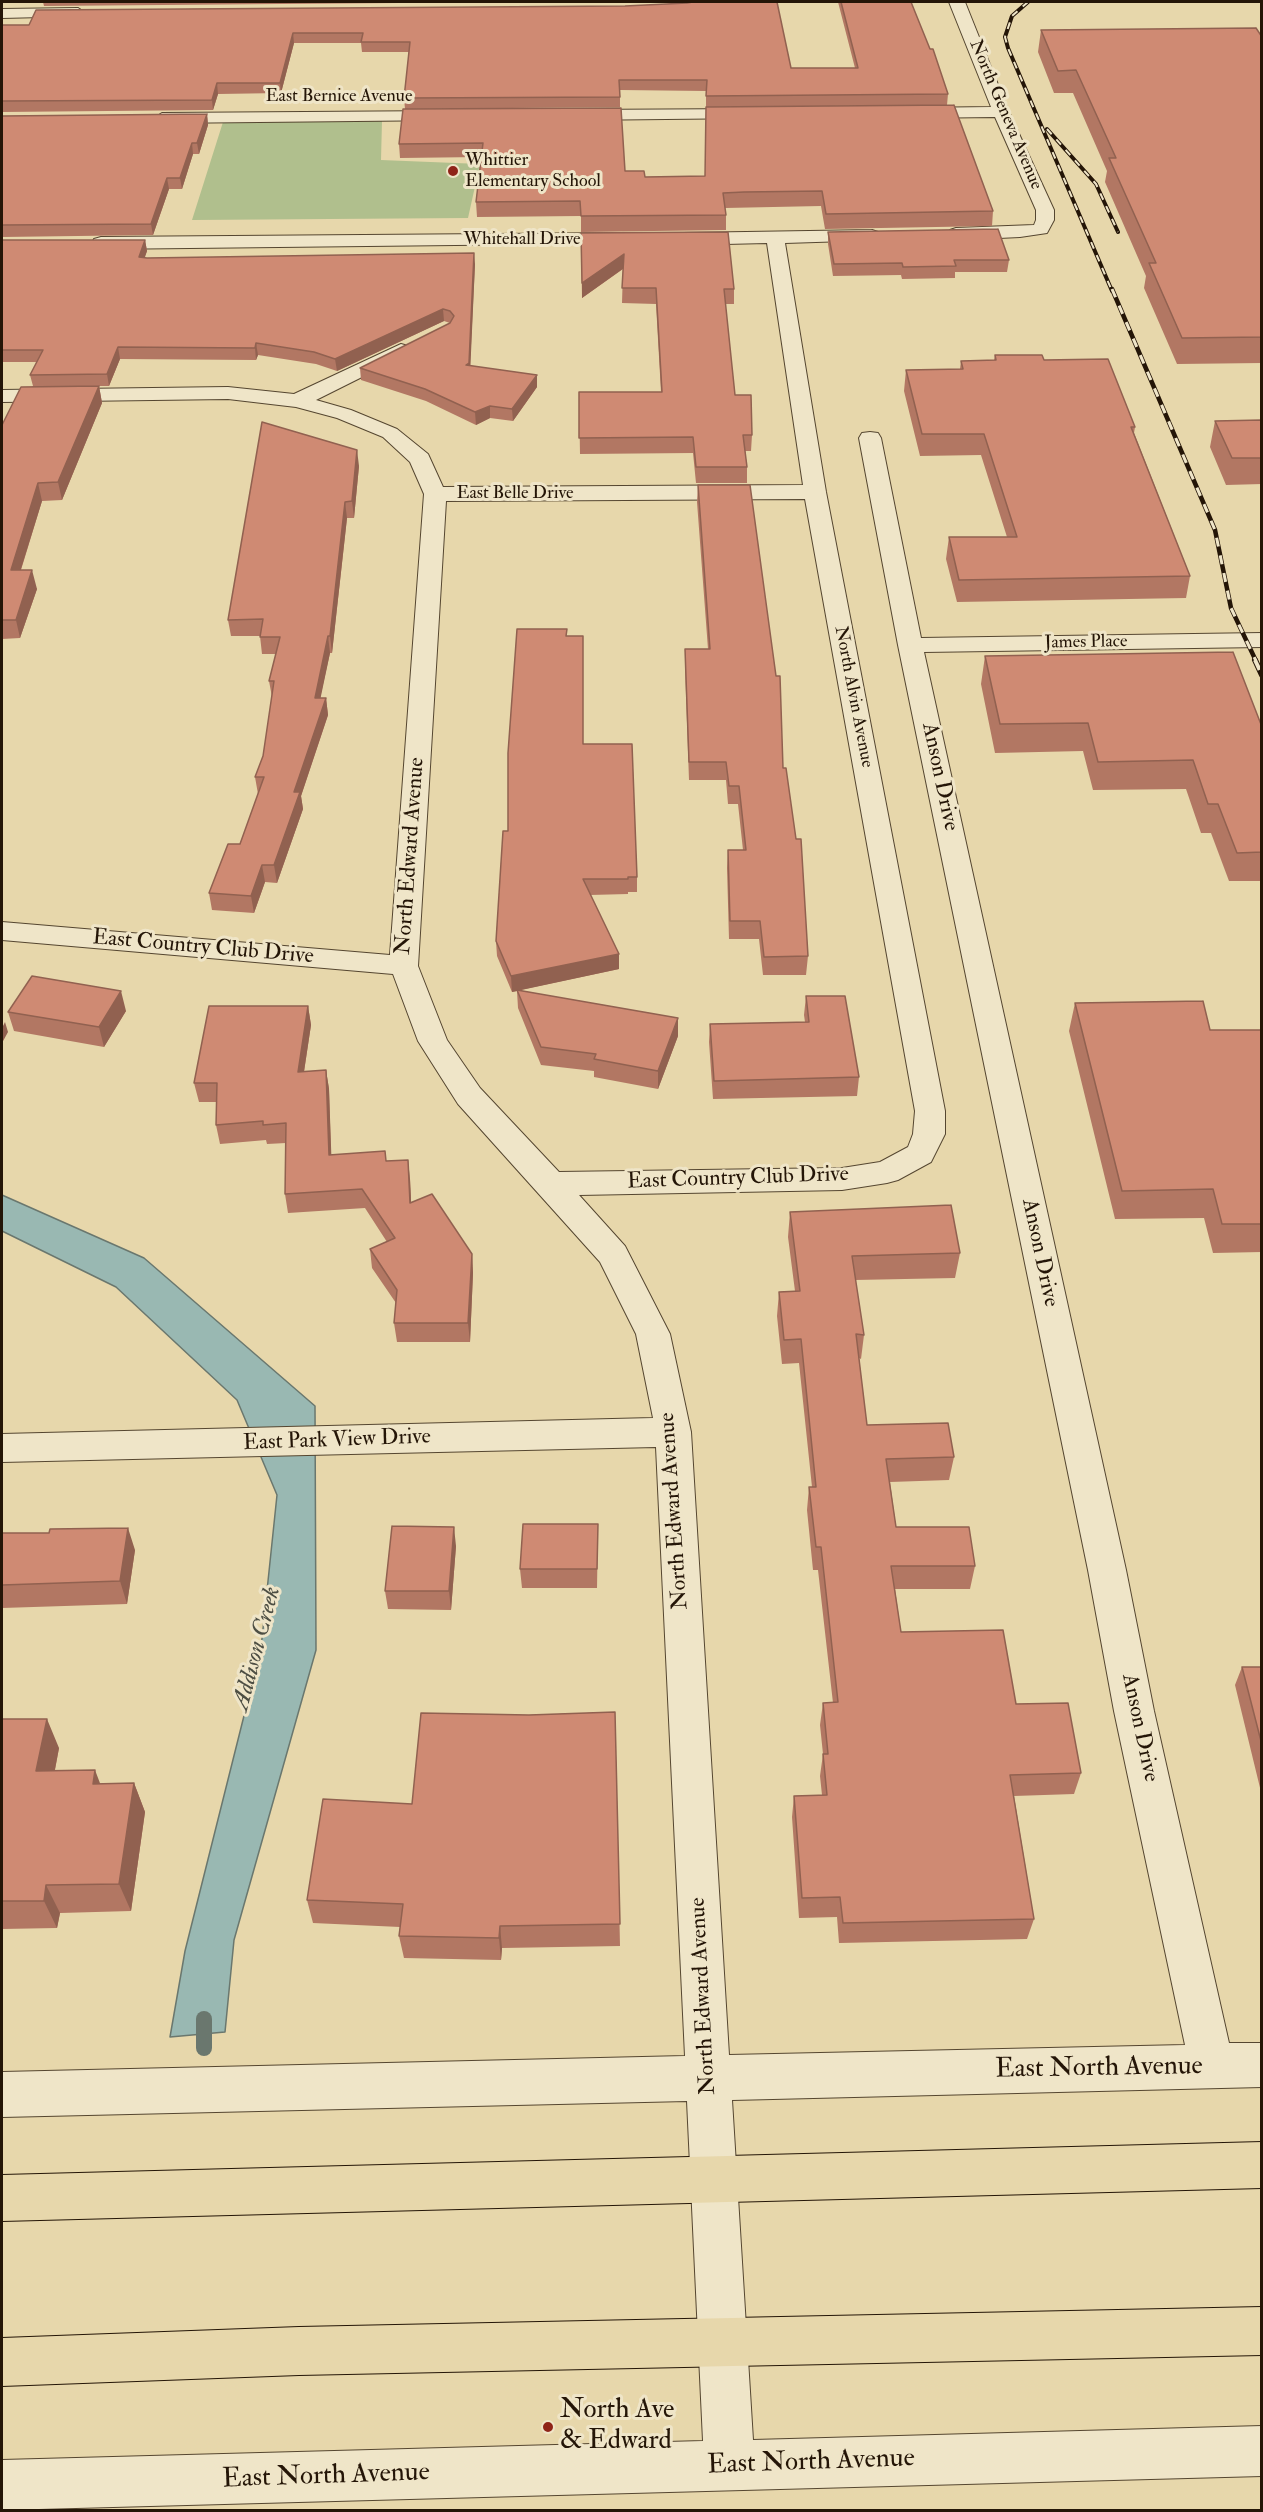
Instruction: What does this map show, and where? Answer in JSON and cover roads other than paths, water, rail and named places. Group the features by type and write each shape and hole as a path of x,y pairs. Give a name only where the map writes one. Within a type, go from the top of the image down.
{"main road":[{"path":"2,2198 1262,2165"},
{"path":"24,2361 299,2351 1262,2331"}],"street":[{"name":"North Geneva Avenue","path":"941,234 1020,232 1041,229 1045,220 1045,210 957,2"},
{"path":"2,14 96,13"},
{"path":"894,113 1002,112"},
{"path":"558,115 762,114"},
{"name":"East Bernice Avenue","path":"141,118 462,116"},
{"path":"668,239 894,236"},
{"name":"North Alvin Avenue","path":"775,238 815,492 930,1111 929,1134 920,1154"},
{"name":"Whitehall Drive","path":"85,243 644,239"},
{"path":"297,402 422,339"},
{"name":"East Belle Drive","path":"2,396 228,393 297,402 344,414 390,433 420,459 435,494 815,492"},
{"name":"Anson Drive","path":"870,438 910,645 1107,1570 1134,1711 1212,2066"},
{"name":"North Edward Avenue","path":"435,494 404,966 433,1041 469,1096 613,1255 653,1334 673,1432 729,2466"},
{"name":"James Place","path":"910,645 1262,640"},
{"name":"East Country Club Drive","path":"2,931 404,966"},
{"name":"East Country Club Drive","path":"551,1184 842,1179 887,1172 920,1154"},
{"name":"East Park View Drive","path":"2,1448 673,1432"},
{"name":"East North Avenue","path":"2,2095 1262,2065"},
{"name":"East North Avenue","path":"2,2486 1262,2451"}],"water":[{"path":"2,1195 144,1258 315,1406 316,1650 234,1940 225,2032 170,2037 185,1951 261,1648 277,1495 237,1400 116,1287 2,1231"}],"waterway":[{"name":"Addison Creek","path":"204,2019 204,2048"}],"railway":[{"path":"1028,2 1012,16 1005,37 1008,48 1112,291"},
{"path":"1047,129 1096,184 1118,232"},
{"path":"1112,289 1215,530 1231,608 1256,661"},
{"path":"1255,660 1262,675"}],"place":[{"name":"Whittier Elementary School","path":"453,171"},
{"name":"North Ave & Edward","path":"548,2427"}]}
